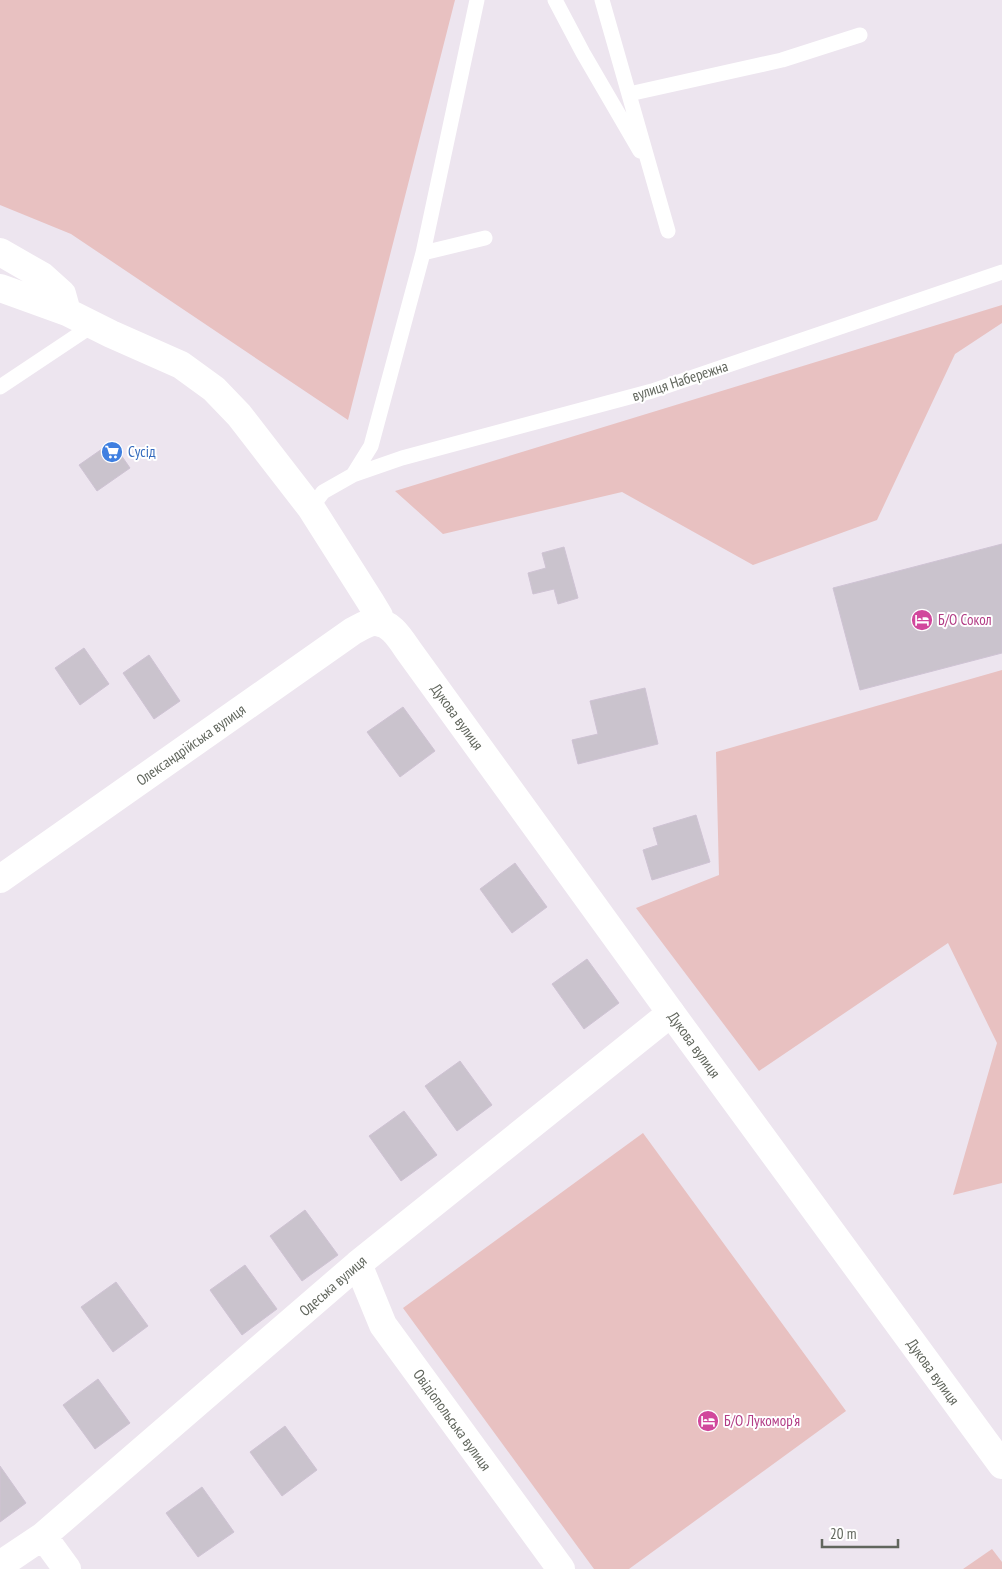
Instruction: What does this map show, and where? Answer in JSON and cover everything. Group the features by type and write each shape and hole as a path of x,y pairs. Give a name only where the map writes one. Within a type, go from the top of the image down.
{"street":[{"path":"0,252 42,276 62,294 67,312"},
{"name":"Дукова вулиця","path":"0,288 67,312 181,365 214,389 239,415 311,508 383,624 393,630 411,654 1002,1465"},
{"name":"Олександрійська вулиця","path":"0,879 341,639 362,626 374,622 383,624"},
{"name":"Одеська вулиця","path":"0,1565 43,1536 358,1264 671,1013"},
{"name":"Овідіопольська вулиця","path":"358,1264 383,1325 561,1569"},
{"path":"43,1536 67,1569"}],"lane":[{"path":"353,475 371,446 423,253 477,0"},
{"path":"555,0 583,54 651,171"},
{"path":"602,0 668,231"},
{"path":"629,94 782,60 860,35"},
{"path":"423,253 485,238"},
{"name":"вулиця Набережна","path":"311,508 322,492 353,475 402,458 652,391 1002,272"},
{"path":"0,387 93,325"}],"shaded area":[{"path":"0,0 455,0 348,420 71,234 0,205"},
{"path":"1002,305 1002,323 955,354 877,520 753,565 622,492 443,534 395,491"},
{"path":"1002,670 1002,1183 953,1195 997,1043 948,943 759,1071 636,908 719,875 716,752"},
{"path":"643,1133 846,1411 629,1569 594,1569 403,1308"},
{"path":"992,1549 1002,1562 1002,1569 963,1569"}],"building":[{"path":"112,442 130,468 97,491 79,465"},
{"name":"Б/О Сокол","path":"1002,544 1002,653 860,690 833,588"},
{"path":"564,547 578,598 558,604 554,589 533,594 528,573 546,568 542,553"},
{"path":"84,648 109,684 80,705 55,668"},
{"path":"149,655 180,701 154,719 123,673"},
{"path":"645,688 658,744 578,764 572,740 598,734 590,701"},
{"path":"403,707 435,751 400,777 367,732"},
{"path":"696,815 710,862 652,880 643,850 658,845 653,828"},
{"path":"515,863 547,907 512,933 480,889"},
{"path":"587,959 619,1003 584,1029 552,984"},
{"path":"460,1061 492,1105 457,1131 425,1086"},
{"path":"404,1111 437,1155 401,1181 369,1136"},
{"path":"305,1210 338,1255 302,1281 270,1236"},
{"path":"245,1265 277,1309 242,1335 210,1290"},
{"path":"116,1282 148,1326 113,1352 81,1307"},
{"path":"98,1379 130,1423 95,1449 63,1405"},
{"path":"285,1426 317,1470 282,1496 250,1452"},
{"path":"0,1466 26,1503 0,1522"},
{"path":"202,1487 234,1532 198,1557 166,1513"}],"place":[{"name":"Сусід","path":"112,452"},
{"name":"Б/О Сокол","path":"922,620"},
{"name":"Б/О Лукомор'я","path":"708,1421"}]}
